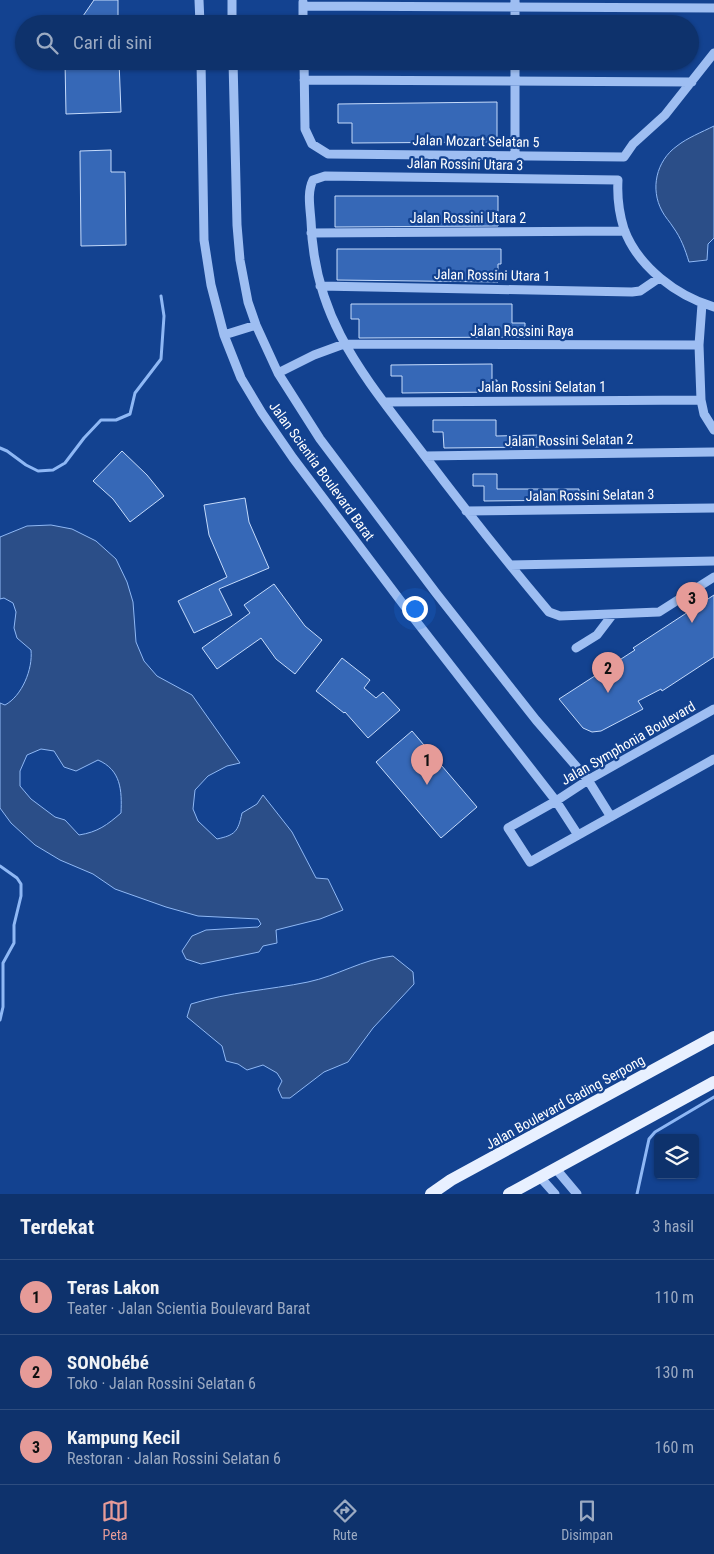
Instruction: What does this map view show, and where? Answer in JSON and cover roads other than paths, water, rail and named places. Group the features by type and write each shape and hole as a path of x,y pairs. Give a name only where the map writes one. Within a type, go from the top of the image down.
{"main road":[{"name":"Jalan Boulevard Gading Serpong","path":"431,1194 451,1180 714,1037"},
{"path":"509,1194 714,1082"}],"street":[{"path":"199,0 200,15"},
{"path":"232,0 232,15"},
{"path":"303,3 515,4 714,8"},
{"path":"304,70 304,80 692,82 714,53"},
{"name":"Jalan Scientia Boulevard Barat","path":"200,70 204,240 211,285 224,335 241,378 293,458 556,802 578,835"},
{"name":"Jalan Scientia Boulevard Barat","path":"233,70 237,225 240,260 248,302 256,326 278,373 320,439 436,593 536,720 588,780 611,817"},
{"path":"515,70 515,155"},
{"name":"Jalan Mozart Selatan 5","path":"304,80 305,129 312,144 328,154 624,156 633,144 664,115 692,82"},
{"name":"Jalan Rossini Utara 3","path":"311,233 309,188 313,180 325,176 618,180 619,211 625,230"},
{"path":"625,230 636,252 659,278 683,294 702,304 714,307"},
{"name":"Jalan Rossini Utara 2","path":"311,233 625,230"},
{"path":"311,233 314,264 329,314 344,344 365,378 466,510 548,612 560,616 659,612 714,577"},
{"name":"Jalan Rossini Utara 1","path":"320,286 632,292 640,291 659,278"},
{"path":"702,304 699,345 700,400 704,414 714,430"},
{"path":"224,335 256,326"},
{"name":"Jalan Rossini Raya","path":"278,373 314,354 344,344 699,345"},
{"name":"Jalan Rossini Selatan 1","path":"384,402 700,400"},
{"name":"Jalan Rossini Selatan 2","path":"425,456 714,452"},
{"name":"Jalan Rossini Selatan 3","path":"466,510 714,508"},
{"path":"510,565 714,561"},
{"path":"576,648 597,636 613,614"},
{"name":"Jalan Symphonia Boulevard","path":"578,835 530,862 508,828 556,802 588,780 714,709"},
{"path":"578,835 714,759"},
{"path":"556,1169 577,1194"},
{"path":"540,1177 555,1194"}],"water":[{"path":"714,126 714,238 708,244 707,260 689,262 681,239 658,203 656,194 657,176 664,159 670,152 685,140"},
{"path":"51,525 72,529 96,541 116,559 127,582 133,602 136,642 144,661 157,676 192,695 240,763 227,766 208,776 195,790 193,809 198,821 217,839 228,836 237,829 242,813 257,804 263,795 292,832 316,878 328,879 343,910 320,919 276,930 277,943 263,946 259,952 201,964 186,959 182,951 192,936 206,930 258,927 261,924 258,919 198,916 115,889 93,874 60,860 35,845 11,823 0,808 0,703 5,705 11,701 21,689 28,673 31,650 17,638 14,628 16,612 13,603 4,598 0,599 0,537 27,526","holes":["41,749 54,751 64,767 76,771 98,760 106,764 116,775 121,796 121,813 102,827 79,835 65,820 55,817 31,799 20,786 20,771 27,755"]},
{"path":"393,956 413,972 414,984 373,1028 348,1062 324,1072 290,1098 282,1098 278,1089 282,1081 277,1073 263,1065 247,1070 238,1064 226,1061 222,1046 187,1017 191,1004 234,994 308,982 371,960"}],"waterway":[{"path":"0,448 38,471 53,470 65,463 101,420 116,420 130,414 135,393 161,359 164,316 161,296"},
{"path":"0,866 17,878 21,884 21,896 14,925 14,943 3,963 3,1007 0,1020"},
{"path":"637,1194 649,1139 655,1132 714,1097"}],"place":[{"name":"Kampung Kecil","path":"692,623"},
{"name":"SONObébé","path":"608,693"},
{"name":"Teras Lakon","path":"427,785"}]}
